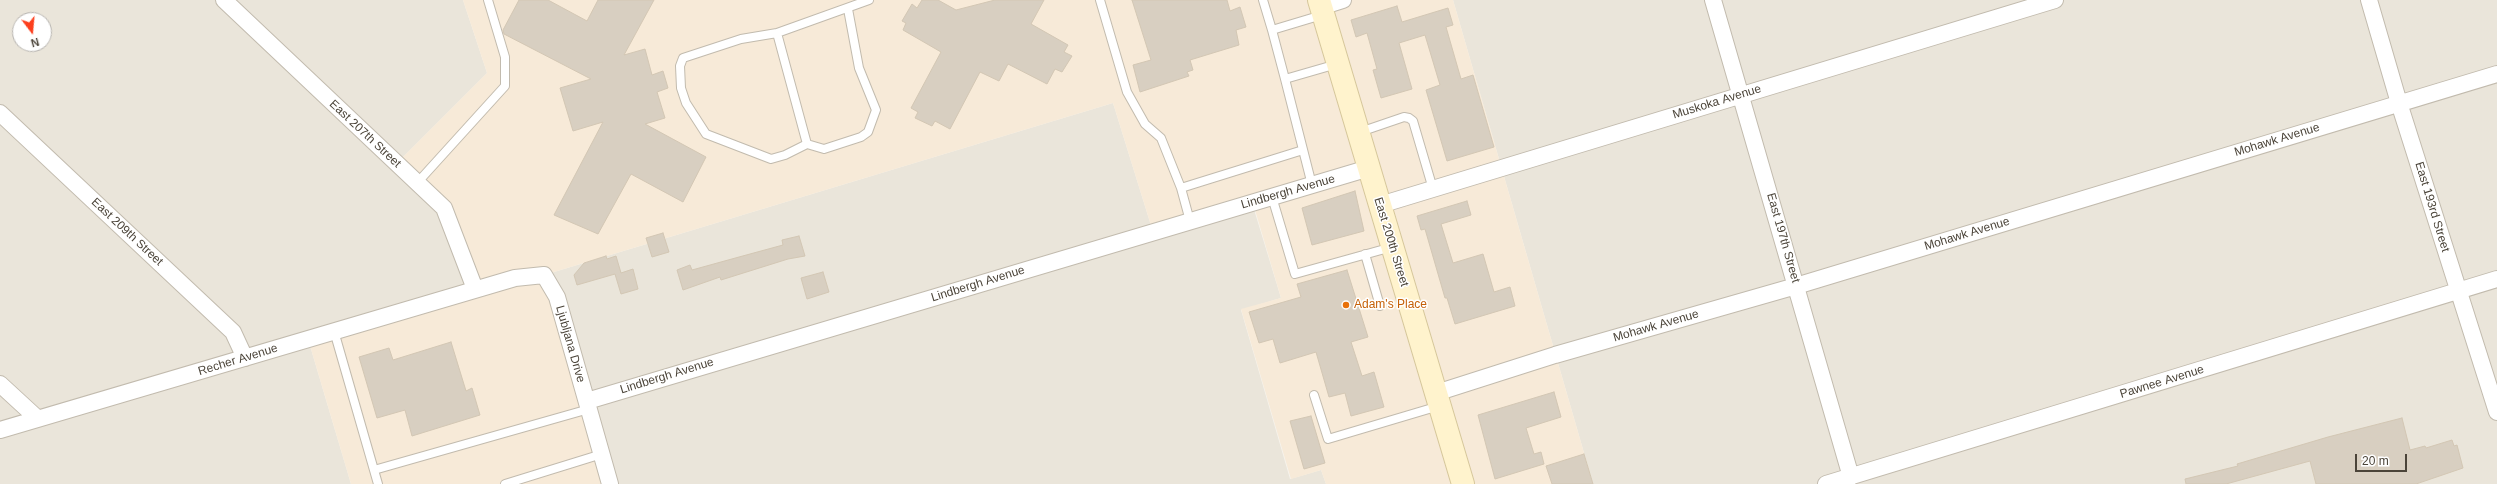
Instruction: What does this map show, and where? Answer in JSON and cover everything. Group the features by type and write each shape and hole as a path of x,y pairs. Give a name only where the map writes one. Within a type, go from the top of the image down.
{"street":[{"name":"East 207th Street","path":"224,0 444,208 475,289"},
{"path":"1321,7 1343,0"},
{"name":"East 197th Street","path":"1713,0 1742,95 1851,476"},
{"name":"Muskoka Avenue","path":"1380,205 2055,0"},
{"name":"East 193rd Street","path":"2369,0 2399,103 2497,412"},
{"name":"East 200th Street","path":"1321,7 1463,484"},
{"name":"Mohawk Avenue","path":"1438,399 1555,355 1796,286 2497,74"},
{"name":"East 209th Street","path":"0,113 234,332 246,358"},
{"name":"Lindbergh Avenue","path":"588,405 1190,221 1369,168"},
{"name":"Ljubljana Drive","path":"475,289 515,278 544,275 557,297 610,484"},
{"name":"Pawnee Avenue","path":"1826,484 2497,279"},
{"name":"Recher Avenue","path":"0,430 38,420 475,289"},
{"path":"0,384 38,420"}],"lane":[{"path":"417,183 505,86 505,57 488,0"},
{"path":"848,9 859,68 876,110 868,132 861,137 824,149 807,144 785,155 771,159 706,134 686,103 681,88 680,66 683,58 741,39 777,33 848,9 869,0"},
{"path":"1100,0 1127,92 1145,124 1161,138 1181,188 1190,221"},
{"path":"1263,0 1312,185"},
{"path":"1272,30 1321,7"},
{"path":"777,33 807,144"},
{"path":"1284,79 1338,64"},
{"path":"1358,133 1404,117 1409,118 1413,121 1434,189"},
{"path":"1181,188 1303,150"},
{"path":"1272,197 1295,274 1392,246"},
{"path":"1365,254 1380,306"},
{"path":"334,331 378,484"},
{"path":"1314,395 1328,439 1438,399"},
{"path":"374,470 588,405"},
{"path":"505,484 602,454"}],"shaded area":[{"path":"0,0 463,0 487,73 397,163 444,208 475,289 308,339 351,484 0,484"},
{"path":"463,0 1453,0 1593,484 1326,484 1321,470 1291,479 1241,309 1281,298 1253,203 1153,232 1113,103 544,275 610,484 351,484 308,339 475,289 444,208 397,163 487,73"},
{"path":"1453,0 2497,0 2497,484 1593,484"},
{"path":"1113,103 1153,232 1252,203 1281,298 1241,310 1290,479 1321,470 1326,484 610,484 544,275"}],"building":[{"path":"519,0 548,0 587,21 598,0 654,0 624,55 645,49 652,75 663,71 668,88 657,92 665,118 645,124 706,157 683,202 631,174 598,234 554,215 603,122 573,131 560,88 591,79 504,34 503,30"},
{"path":"922,0 938,0 956,10 995,0 1044,0 1031,24 1068,45 1064,52 1072,56 1062,72 1055,69 1047,84 1008,64 999,81 980,72 950,129 935,121 932,126 915,118 918,112 911,108 941,52 903,30 906,23 902,21 912,4 917,8"},
{"path":"1132,0 1227,0 1230,11 1240,7 1246,27 1236,30 1239,45 1190,60 1193,70 1187,72 1189,76 1140,92 1133,65 1151,60"},
{"path":"1397,6 1402,22 1448,8 1453,25 1446,27 1461,79 1473,75 1494,147 1447,161 1426,90 1440,85 1425,35 1399,43 1412,89 1381,98 1373,70 1377,69 1367,33 1356,37 1351,20"},
{"path":"1355,191 1364,231 1312,245 1302,208"},
{"path":"1467,201 1471,215 1441,224 1453,263 1483,254 1494,292 1510,287 1515,306 1455,324 1447,298 1445,298 1425,229 1421,230 1417,216"},
{"path":"663,233 669,252 652,257 646,238"},
{"path":"799,236 805,256 788,259 721,280 720,277 683,290 677,270 690,265 692,270 783,245 782,240"},
{"path":"606,256 607,259 616,256 621,273 633,269 638,289 621,294 615,274 577,285 574,275 584,263"},
{"path":"1347,270 1368,337 1351,342 1362,376 1374,372 1384,407 1351,416 1345,393 1329,397 1316,352 1280,363 1273,339 1259,343 1249,312 1301,297 1297,284"},
{"path":"823,272 829,292 807,299 801,278"},
{"path":"451,342 466,391 472,388 480,415 412,436 405,410 377,418 359,357 389,348 393,360"},
{"path":"1554,392 1561,417 1526,428 1534,454 1541,452 1544,464 1495,479 1478,415"},
{"path":"1311,416 1325,463 1304,469 1290,421"},
{"path":"2402,418 2410,450 2425,446 2426,448 2452,440 2454,446 2457,445 2463,468 2416,484 2316,484 2310,461 2226,484 2186,484 2185,479 2238,466 2237,464 2328,437"},
{"path":"1584,454 1593,484 1552,484 1546,466"}],"place":[{"name":"Adam's Place","path":"1346,305"}]}
